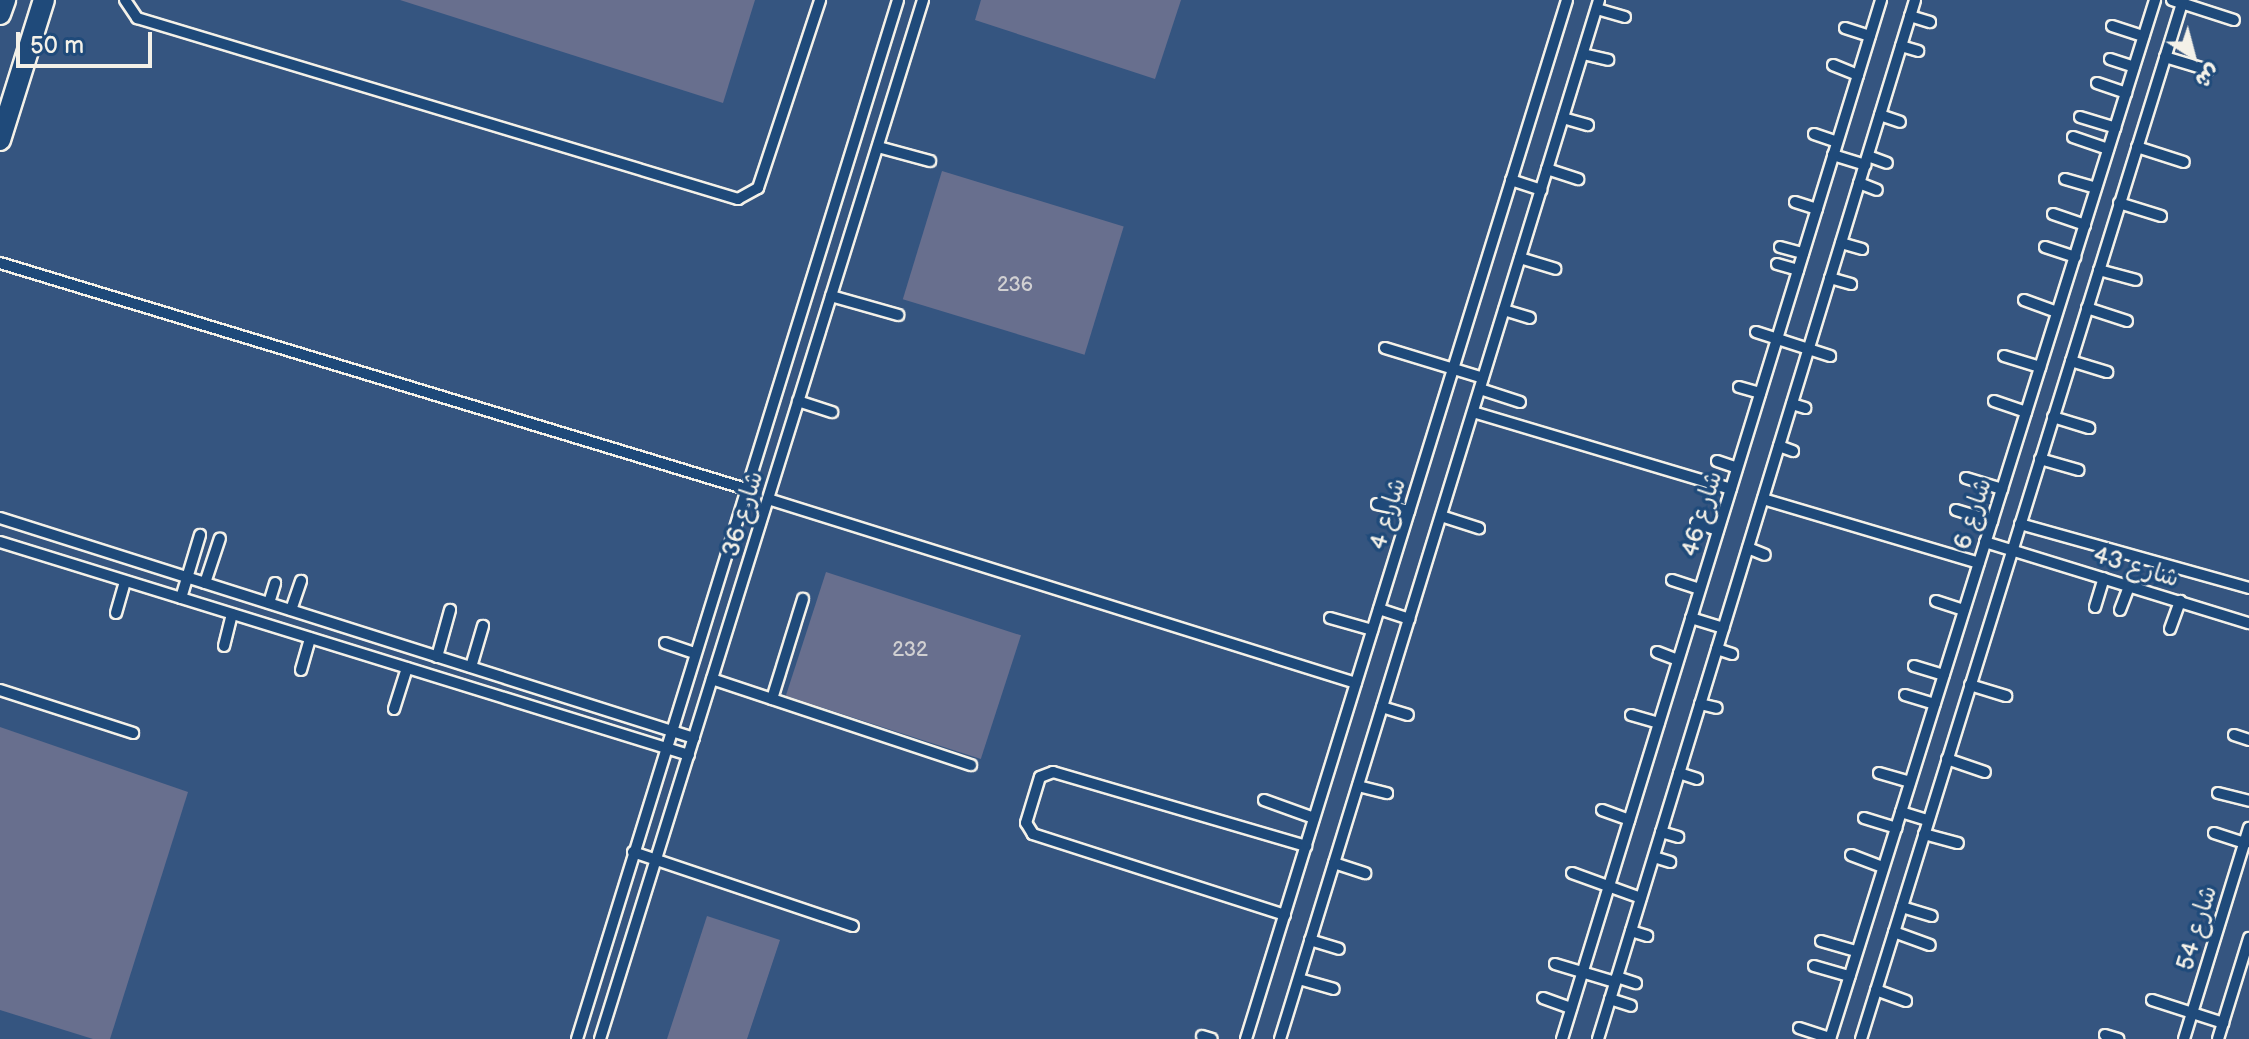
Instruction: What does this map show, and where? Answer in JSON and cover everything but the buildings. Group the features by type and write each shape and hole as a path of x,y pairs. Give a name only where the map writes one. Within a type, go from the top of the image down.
{"street":[{"path":"0,14 5,0"},
{"path":"0,140 44,0"}],"lane":[{"path":"125,0 137,18 738,199 758,188 820,0"},
{"name":"شارع 36","path":"577,1039 898,0"},
{"name":"شارع 36","path":"600,1039 923,0"},
{"name":"شارع 4","path":"1246,1039 1567,0"},
{"name":"شارع 46","path":"1562,1039 1881,0"},
{"path":"1598,1039 1915,0"},
{"name":"شارع 6","path":"1830,1038 2155,0"},
{"path":"2179,1 2234,20"},
{"name":"شارع 6","path":"1861,1039 2165,57 2179,1"},
{"path":"1280,1039 1598,4 1625,17"},
{"path":"1910,16 1930,22"},
{"path":"2112,26 2143,36"},
{"path":"1845,28 1870,36"},
{"path":"1901,46 1918,51"},
{"path":"1583,54 1608,60"},
{"path":"2165,57 2208,70"},
{"path":"2110,59 2134,67"},
{"path":"1833,65 1858,75"},
{"path":"2097,83 2126,93"},
{"path":"1880,115 1900,122"},
{"path":"2080,117 2115,128"},
{"path":"1563,118 1588,125"},
{"path":"1814,134 1837,142"},
{"path":"2073,137 2108,149"},
{"path":"878,147 930,161"},
{"path":"2137,147 2184,162"},
{"path":"1833,155 1887,163"},
{"path":"1547,169 1578,179"},
{"path":"2065,179 2096,188"},
{"path":"1511,180 1541,190"},
{"path":"1859,183 1877,190"},
{"path":"1795,202 1817,209"},
{"path":"2119,203 2161,216"},
{"path":"2053,214 2085,225"},
{"path":"1841,243 1862,249"},
{"path":"1780,247 1803,253"},
{"path":"2045,247 2075,257"},
{"path":"1520,258 1555,269"},
{"path":"0,263 746,489"},
{"path":"1777,264 1798,270"},
{"path":"2099,270 2136,280"},
{"path":"1830,278 1851,284"},
{"path":"831,296 898,315"},
{"path":"2024,300 2057,312"},
{"path":"2087,308 2127,321"},
{"path":"1504,310 1530,318"},
{"path":"1756,332 1830,356"},
{"path":"1385,348 1483,378"},
{"path":"2004,356 2040,367"},
{"path":"2071,361 2107,372"},
{"path":"1739,387 1760,393"},
{"path":"1480,389 1520,402"},
{"path":"798,401 832,412"},
{"path":"1994,401 2026,412"},
{"path":"1792,404 1805,408"},
{"path":"1473,412 1731,489"},
{"path":"2053,417 2089,428"},
{"path":"1779,446 1793,451"},
{"path":"2040,459 2078,470"},
{"path":"1717,461 1737,468"},
{"path":"1966,478 2002,489"},
{"path":"768,499 1356,683"},
{"path":"1763,499 1979,563"},
{"path":"1377,504 1409,511"},
{"path":"1956,510 1992,521"},
{"path":"1441,516 1479,528"},
{"path":"0,518 694,738"},
{"path":"1696,523 1718,530"},
{"name":"شارع 43","path":"2020,524 2249,588"},
{"path":"31,552 37,530"},
{"path":"181,598 200,535"},
{"path":"205,583 220,538"},
{"path":"0,542 689,755"},
{"name":"شارع 43","path":"1985,542 2249,623"},
{"path":"1748,548 1765,555"},
{"path":"2095,607 2104,578"},
{"path":"1672,580 1700,589"},
{"path":"116,613 125,581"},
{"path":"291,610 301,581"},
{"path":"269,603 275,583"},
{"path":"2120,610 2129,586"},
{"path":"772,699 803,599"},
{"path":"1936,601 1964,610"},
{"path":"2170,629 2180,601"},
{"path":"1379,609 1409,619"},
{"path":"437,657 450,610"},
{"path":"224,646 232,614"},
{"path":"1330,618 1372,630"},
{"path":"1691,618 1724,628"},
{"path":"471,667 483,626"},
{"path":"301,670 310,638"},
{"path":"383,661 388,641"},
{"path":"665,643 694,653"},
{"path":"1717,649 1732,654"},
{"path":"1657,652 1678,660"},
{"path":"1914,666 1944,675"},
{"path":"394,709 407,668"},
{"path":"712,679 971,765"},
{"path":"1970,685 2006,696"},
{"path":"0,690 133,733"},
{"path":"1905,695 1935,704"},
{"path":"1700,704 1717,708"},
{"path":"1382,707 1408,715"},
{"path":"1631,715 1659,723"},
{"path":"2234,735 2249,740"},
{"path":"1947,759 1985,772"},
{"path":"1285,915 1033,834 1026,823 1040,777 1053,772 1306,846"},
{"path":"1679,773 1697,779"},
{"path":"1879,773 1910,782"},
{"path":"1358,786 1387,793"},
{"path":"2218,793 2249,801"},
{"path":"1264,800 1314,818"},
{"path":"1602,810 1629,820"},
{"path":"1901,812 1928,820"},
{"path":"1864,818 1896,828"},
{"name":"شارع 54","path":"2184,1039 2249,828"},
{"path":"1661,832 1678,837"},
{"path":"2214,833 2245,843"},
{"path":"1924,834 1958,843"},
{"path":"633,852 853,926"},
{"path":"1851,855 1883,867"},
{"path":"1654,857 1670,862"},
{"path":"1334,863 1365,873"},
{"path":"1572,873 1641,898"},
{"path":"1902,907 1932,916"},
{"path":"1631,931 1647,936"},
{"path":"1894,932 1930,945"},
{"path":"2218,1039 2244,970 2249,938"},
{"path":"1310,940 1339,949"},
{"path":"1821,941 1857,951"},
{"path":"1555,964 1636,983"},
{"path":"1814,966 1850,976"},
{"path":"1299,979 1334,989"},
{"path":"1876,990 1906,1001"},
{"path":"1543,998 1571,1008"},
{"path":"1610,999 1631,1006"},
{"path":"2152,1000 2223,1023"},
{"path":"1799,1028 1830,1038"},
{"path":"2105,1035 2118,1039"}],"shaded area":[{"path":"0,0 2249,0 2249,1039 0,1039"}]}
